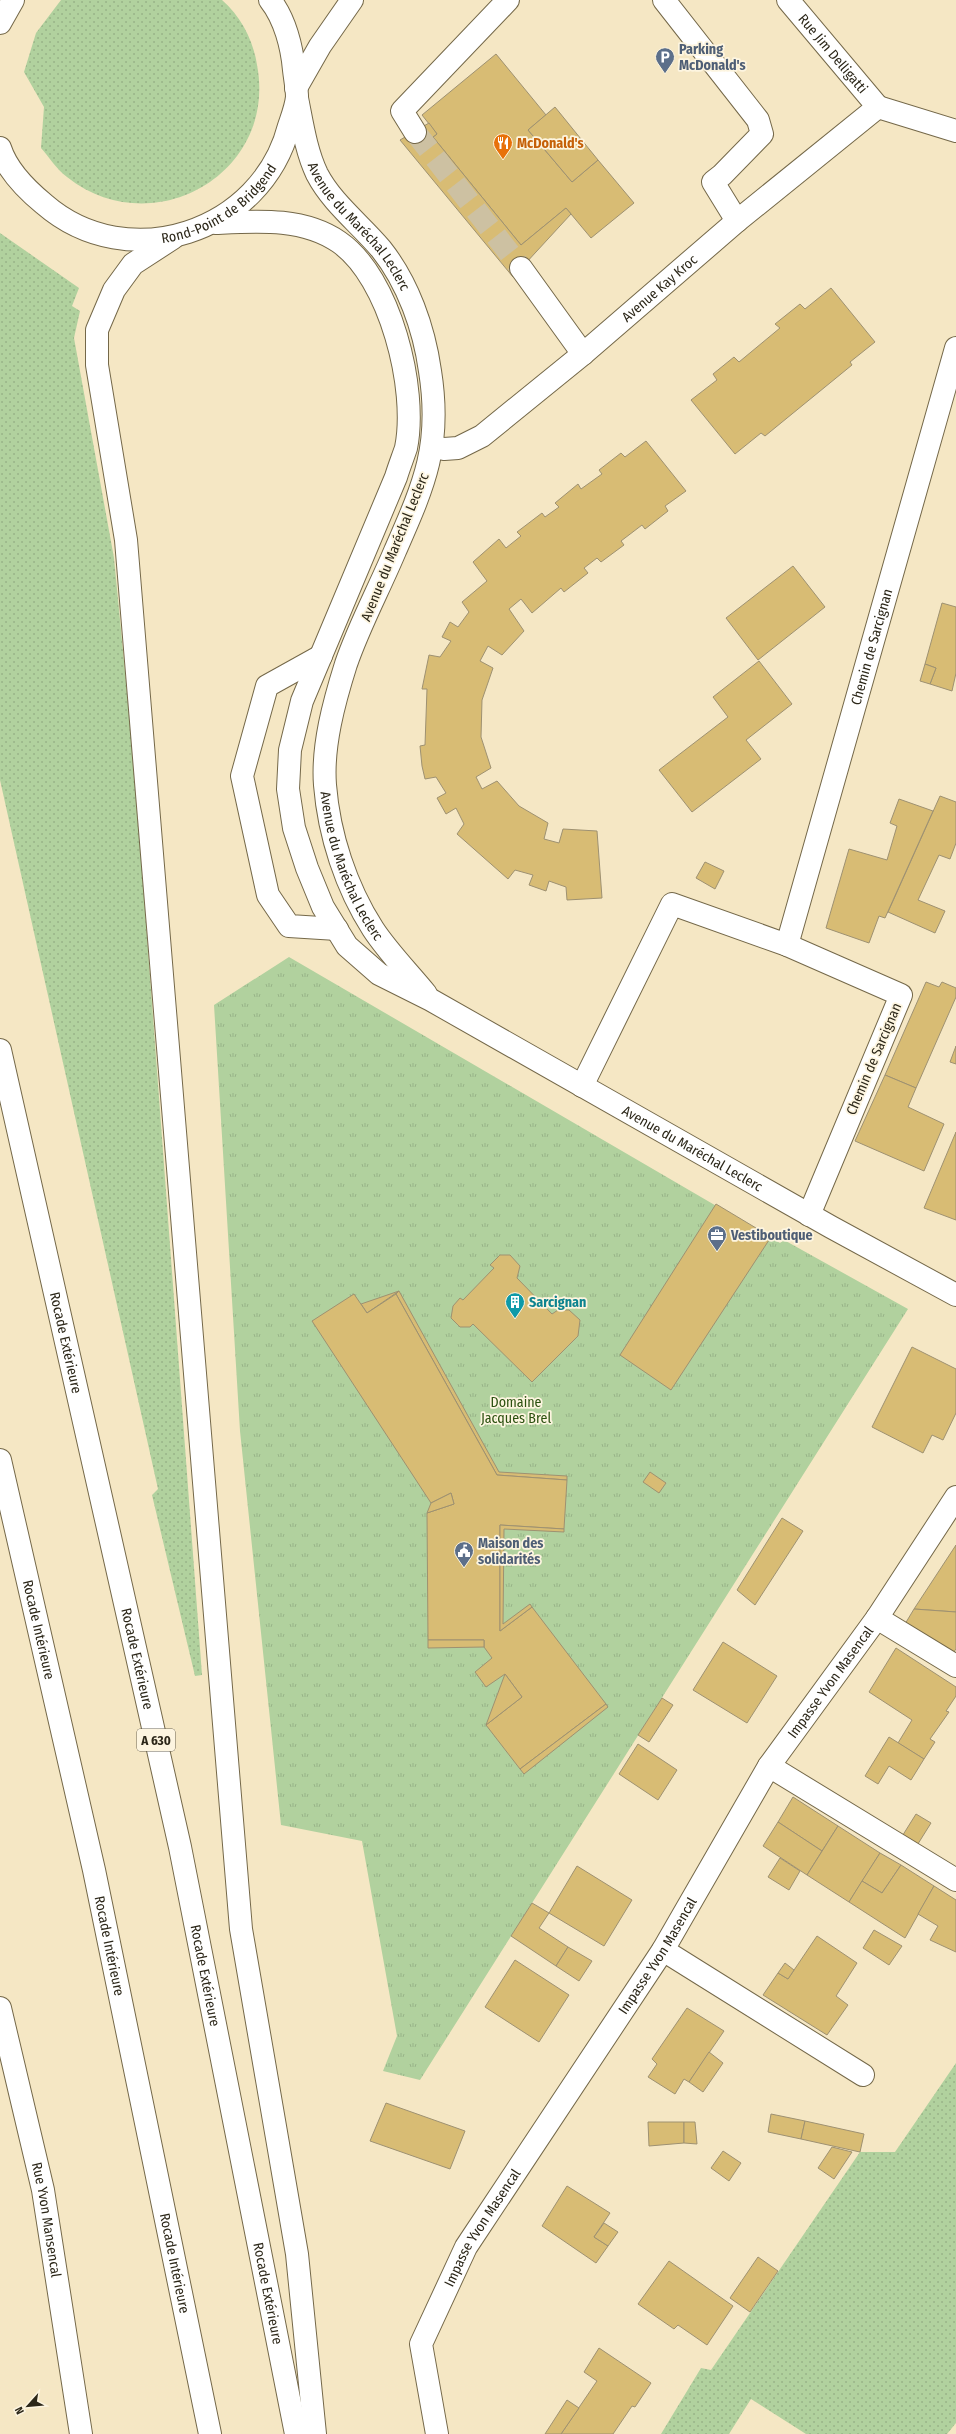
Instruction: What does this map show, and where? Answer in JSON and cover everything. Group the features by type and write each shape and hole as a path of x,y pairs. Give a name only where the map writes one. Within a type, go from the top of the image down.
{"main road":[{"path":"0,23 12,0"},
{"name":"Rond-Point de Bridgend","path":"0,148 25,188 56,215 92,233 132,240 173,238 215,223 256,191 284,148 296,93 293,52 276,8 270,0"},
{"path":"296,93 320,46 352,0"},
{"path":"414,132 402,112 508,0"},
{"path":"664,0 758,120 762,134 713,182 737,221"},
{"name":"Rue Jim Delligatti","path":"788,0 878,107"},
{"name":"Avenue du Maréchal Leclerc","path":"296,93 309,151 317,173 330,195 382,250 404,284 418,318 430,370 434,412 433,447 422,488 347,663 333,709 325,784 330,820 339,856 352,889 374,929 431,1000"},
{"path":"878,107 956,131"},
{"name":"Avenue Kay Kroc","path":"433,447 444,449 458,448 482,436 583,354 737,221 878,107"},
{"path":"0,167 25,188"},
{"name":"Avenue du Maréchal Leclerc","path":"215,223 264,220 305,227 339,242 364,265 382,296 394,327 405,374 408,416 406,447 396,477 302,701 292,743 288,789 294,828 307,868 323,907 347,946 378,974 431,1000 809,1215 956,1295"},
{"path":"173,238 133,264 114,290 97,330 97,365 126,540 241,1929 297,2254 315,2434"},
{"path":"521,268 583,354"},
{"name":"Chemin de Sarcignan","path":"788,945 956,348"},
{"path":"321,656 267,686 242,776 268,895 289,926 337,928"},
{"name":"Chemin de Sarcignan","path":"582,1086 672,904 788,945 901,995 809,1215"},
{"name":"Rocade Extérieure","path":"0,1050 180,1847 296,2434"},
{"name":"Rocade Intérieure","path":"0,1460 94,1870 210,2434"},
{"name":"Impasse Yvon Masencal","path":"436,2434 421,2344 466,2247 663,1950 769,1766 877,1618 956,1497"},
{"path":"877,1618 956,1666"},
{"path":"769,1766 956,1880"},
{"path":"663,1950 863,2075"},
{"name":"Rue Yvon Mansencal","path":"0,2008 43,2190 81,2434"}],"green space":[{"path":"61,0 222,0 235,14 245,29 253,46 257,65 258,104 248,138 229,166 202,187 170,200 136,203 101,196 67,177 60,171 41,148 44,107 24,72 36,33"},
{"path":"0,233 79,288 72,306 80,311 74,338 114,558 135,775 202,1675 195,1676 152,1495 158,1489 0,780"},
{"name":"Domaine Jacques Brel","path":"289,957 780,1243 784,1240 908,1309 420,2080 383,2071 397,2036 362,1841 281,1825 240,1431 214,1005"},
{"path":"956,2063 956,2423 947,2434 806,2434 751,2399 729,2434 661,2434 701,2368 711,2370 860,2152 895,2152"}],"building":[{"path":"496,54 546,115 528,130 572,182 598,160 634,203 591,238 566,208 521,245 433,137 437,134 422,115"},
{"path":"555,107 598,160 572,182 528,130"},
{"path":"429,123 437,134 433,137 521,245 566,208 571,214 513,277 400,140"},
{"path":"831,288 875,342 850,362 852,365 765,436 761,433 735,454 691,400 717,380 713,374 734,357 739,362 780,328 775,324 800,304 805,309"},
{"path":"646,441 686,491 665,506 668,511 645,529 642,525 621,541 624,545 601,562 597,558 584,568 588,573 564,592 561,588 532,613 521,599 509,609 524,631 502,655 488,646 480,661 493,668 482,700 481,737 491,768 476,777 482,789 497,781 519,806 548,823 544,839 559,843 563,829 597,831 602,898 567,900 566,887 549,881 546,891 529,885 533,875 515,870 508,879 457,834 464,824 456,808 446,814 437,798 446,793 436,777 425,779 420,746 425,745 427,689 422,689 429,655 440,657 451,641 442,637 450,622 458,627 469,612 462,602 487,581 473,562 499,539 506,548 521,536 517,532 542,513 545,517 559,507 555,503 578,484 581,489 602,474 599,470 621,453 625,457"},
{"path":"793,566 825,607 758,660 726,618"},
{"path":"942,603 956,607 956,673 952,691 930,684 936,668 925,664"},
{"path":"759,661 792,704 746,740 761,759 692,812 659,770 728,717 713,697"},
{"path":"925,664 936,668 930,684 920,681"},
{"path":"940,796 956,802 956,843 950,859 939,855 918,900 945,911 935,933 888,912"},
{"path":"899,799 933,811 885,918 879,916 869,943 826,928 849,849 887,860 897,826 890,823"},
{"path":"705,862 724,871 715,889 696,878"},
{"path":"926,982 939,987 942,982 956,988 956,997 916,1088 885,1075"},
{"path":"956,1046 956,1064 950,1062"},
{"path":"885,1075 916,1088 908,1107 944,1124 924,1171 855,1141"},
{"path":"956,1132 956,1220 924,1208"},
{"path":"716,1204 771,1237 671,1390 620,1355"},
{"name":"Sarcignan","path":"500,1255 510,1255 520,1266 517,1278 552,1314 558,1310 569,1310 580,1320 578,1336 532,1382 473,1324 470,1327 460,1327 451,1318 453,1306 460,1298 463,1300 494,1268 490,1265"},
{"path":"399,1291 499,1472 567,1476 567,1480 497,1475 396,1294"},
{"path":"399,1291 367,1313 361,1304"},
{"name":"Maison des solidarités","path":"354,1294 367,1313 396,1294 497,1475 567,1480 564,1529 500,1525 500,1631 532,1607 606,1704 520,1769 486,1725 522,1697 505,1674 486,1687 475,1672 492,1658 484,1647 484,1640 428,1640 427,1513 454,1504 451,1493 431,1503 312,1321"},
{"path":"912,1347 956,1369 956,1413 943,1440 932,1435 923,1453 872,1427"},
{"path":"650,1472 666,1483 659,1493 643,1482"},
{"path":"451,1493 454,1504 427,1513 431,1503"},
{"path":"782,1518 803,1531 755,1605 737,1590"},
{"path":"500,1525 564,1529 564,1532 504,1529 503,1624 530,1604 532,1607 500,1631"},
{"path":"956,1545 956,1612 914,1609"},
{"path":"914,1609 956,1612 956,1649 953,1653 905,1624"},
{"path":"428,1640 484,1640 484,1647 428,1648"},
{"path":"723,1642 777,1676 747,1723 693,1690"},
{"path":"896,1648 956,1687 956,1696 946,1711 949,1712 930,1739 935,1742 924,1759 898,1743 912,1720 869,1692"},
{"path":"505,1674 522,1697 486,1725"},
{"path":"662,1698 673,1705 649,1742 638,1735"},
{"path":"606,1704 608,1707 524,1774 520,1769"},
{"path":"889,1737 924,1759 911,1780 889,1766 878,1784 865,1776"},
{"path":"638,1744 677,1770 658,1800 619,1774"},
{"path":"793,1797 838,1826 822,1851 778,1822"},
{"path":"916,1814 931,1823 916,1847 901,1838"},
{"path":"778,1822 822,1851 807,1875 763,1846"},
{"path":"838,1826 880,1853 849,1902 807,1875"},
{"path":"880,1853 901,1865 882,1893 862,1881"},
{"path":"780,1858 800,1871 789,1890 768,1877"},
{"path":"901,1865 934,1886 905,1938 849,1902 862,1881 882,1893"},
{"path":"577,1866 632,1900 604,1946 549,1913"},
{"path":"934,1886 956,1900 956,1952 930,1940 938,1926 918,1914"},
{"path":"532,1903 549,1913 539,1928 568,1947 556,1966 511,1936"},
{"path":"874,1930 902,1946 889,1965 863,1948"},
{"path":"817,1936 857,1963 836,1996 848,2005 827,2035 763,1995 778,1973 788,1979"},
{"path":"568,1947 592,1961 579,1981 556,1966"},
{"path":"515,1960 569,1995 539,2042 485,2007"},
{"path":"785,1963 794,1970 788,1979 778,1973"},
{"path":"687,2008 724,2031 689,2082 684,2079 675,2094 648,2077 657,2064 652,2059"},
{"path":"709,2052 723,2063 703,2092 689,2082"},
{"path":"386,2103 465,2131 450,2169 370,2141"},
{"path":"771,2114 805,2121 801,2139 768,2132"},
{"path":"805,2121 864,2134 860,2152 801,2139"},
{"path":"648,2122 684,2122 684,2143 649,2146"},
{"path":"684,2122 695,2122 697,2144 684,2143"},
{"path":"832,2147 852,2152 834,2179 818,2168"},
{"path":"723,2151 741,2163 729,2181 711,2168"},
{"path":"567,2186 610,2213 594,2237 608,2246 596,2263 542,2226"},
{"path":"604,2223 618,2232 608,2246 594,2237"},
{"path":"758,2257 778,2271 750,2312 730,2298"},
{"path":"669,2261 733,2306 707,2345 678,2325 674,2329 638,2304"},
{"path":"599,2348 651,2383 635,2407 632,2406 613,2434 561,2434 597,2381 584,2372"},
{"path":"567,2400 579,2408 561,2434 545,2434"}],"tunnel":[{"path":"415,132 521,268"}],"place":[{"name":"Parking McDonald's","path":"665,74"},
{"name":"McDonald's","path":"503,160"},
{"name":"Vestiboutique","path":"717,1252"},
{"name":"Sarcignan","path":"515,1319"},
{"name":"Maison des solidarités","path":"464,1568"}]}
